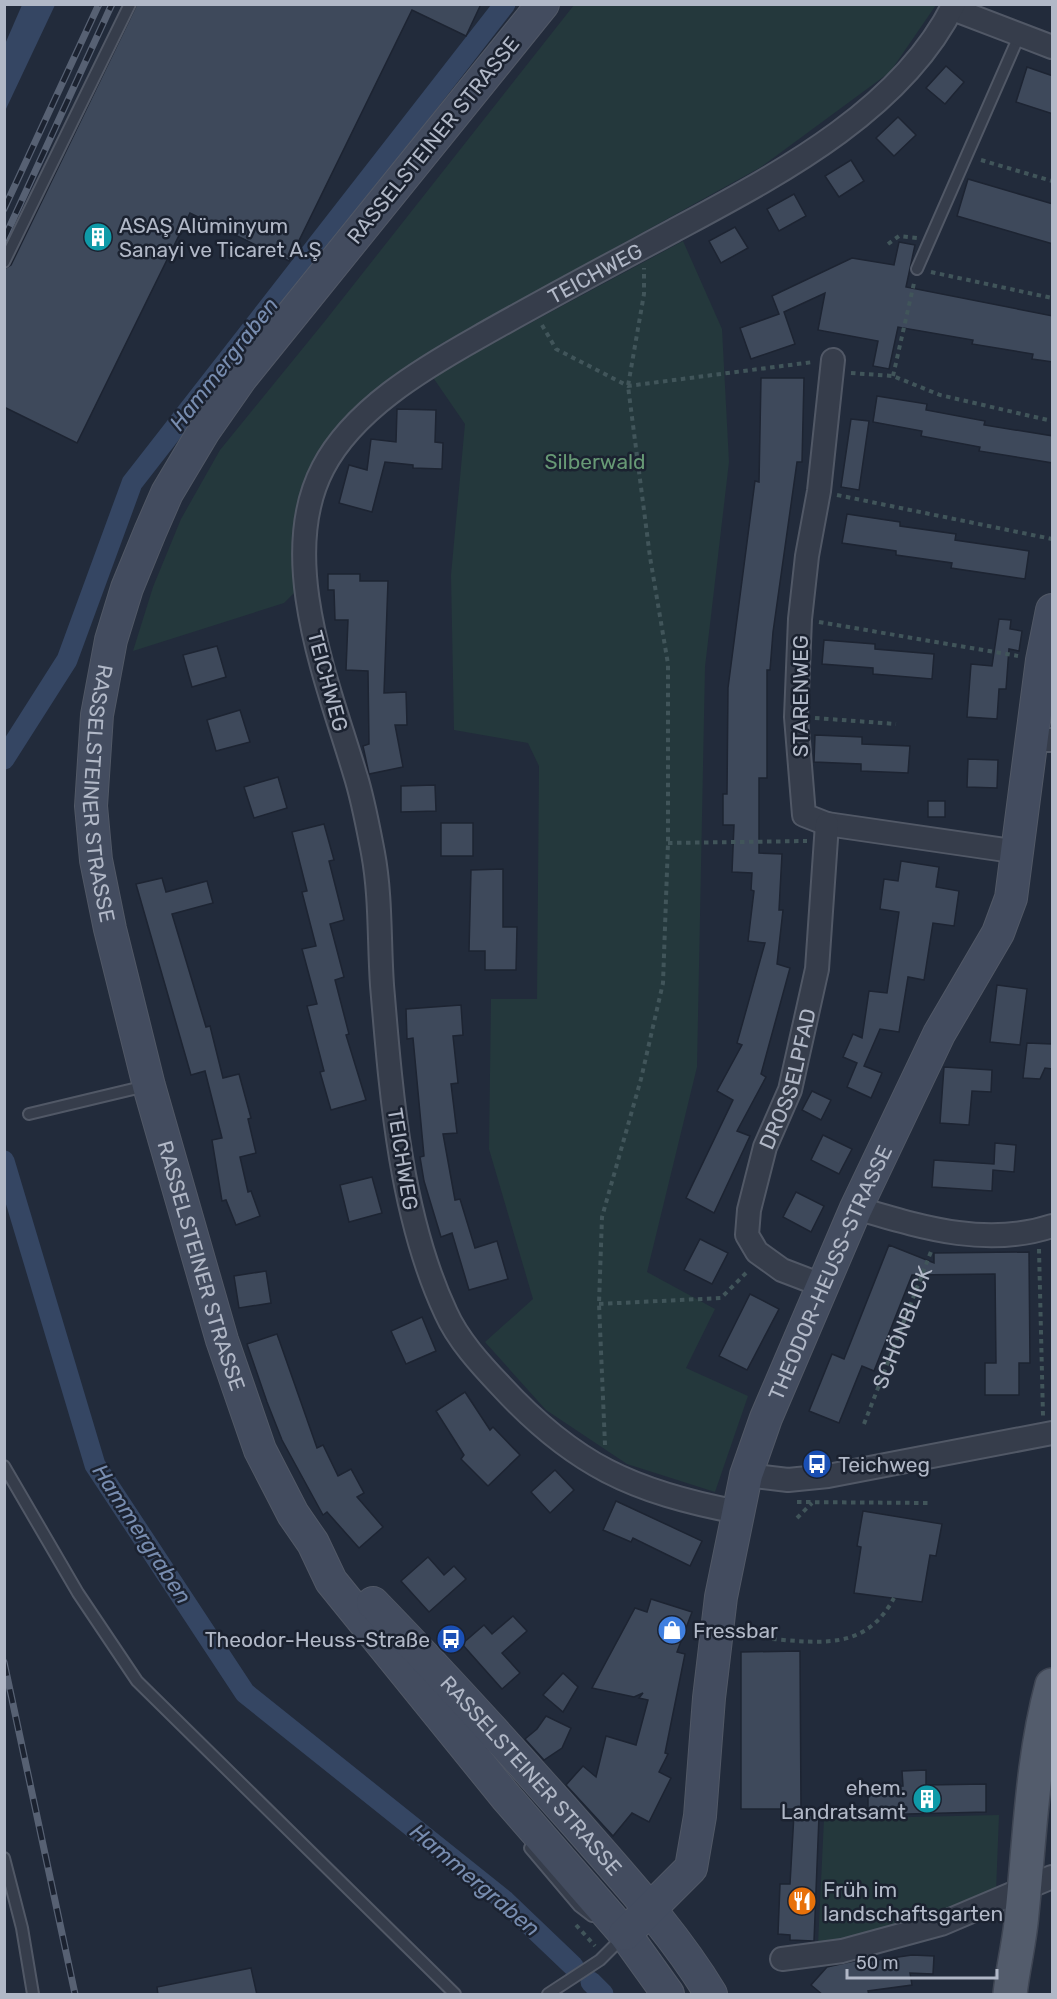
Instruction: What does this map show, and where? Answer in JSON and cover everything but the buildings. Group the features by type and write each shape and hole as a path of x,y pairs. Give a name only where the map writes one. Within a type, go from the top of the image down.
{"main road":[{"name":"RASSELSTEINER STRASSE","path":"543,4 242,378 204,431 167,493 127,588 111,640 97,715 91,806 96,860 110,929 149,1086 222,1340 260,1450 293,1514 313,1543 331,1581 506,1797 625,1935 668,1995"},
{"name":"THEODOR-HEUSS-STRASSE","path":"625,1935 692,1868 700,1816 709,1698 721,1597 746,1475 766,1418 856,1208 939,1034 998,933 1011,898 1043,740 1042,660 1053,610"},
{"name":"RASSELSTEINER STRASSE","path":"313,1543 411,1641 504,1742 650,1909 680,1946 711,1995"},
{"path":"1025,1995 1033,1894 1034,1785 1045,1713 1053,1685"},
{"path":"1010,1995 1033,1894"}],"street":[{"path":"953,7 1020,36 1053,47"},
{"name":"TEICHWEG","path":"738,1512 686,1502 606,1473 577,1455 527,1414 478,1362 447,1316 412,1218 392,1088 374,859 357,779 330,697 306,596 307,514 324,467 355,424 400,385 447,354 532,306 767,180 868,110 914,67 953,7"},
{"name":"STARENWEG","path":"832,366 819,491 807,556 800,619 796,717 804,815 826,833 1019,852"},
{"name":"DROSSELPFAD","path":"824,1286 782,1270 757,1252 747,1235 749,1210 765,1147 790,1090 815,979 826,833"},
{"path":"856,1208 939,1231 1003,1237 1046,1228"},
{"path":"746,1475 788,1480 828,1476 1048,1425"},
{"path":"782,1959 842,1951 891,1939 1033,1894"}],"lane":[{"path":"4,262 130,4"},
{"path":"917,269 1020,36"},
{"path":"29,1114 149,1086"},
{"path":"4,1466 78,1593 137,1681 455,1995"},
{"path":"4,1858 22,1928 33,1995"},
{"path":"548,1995 600,1960 625,1935"}],"path":[{"path":"968,156 1053,181"},
{"path":"888,244 899,236 930,240"},
{"path":"606,1473 598,1304 602,1217 641,1079 663,983 668,843 668,664 650,557 628,386 644,294 644,246"},
{"path":"894,376 917,269 1053,298"},
{"path":"532,306 556,349 628,386 832,366 894,376 940,395 1053,421"},
{"path":"858,499 1053,539"},
{"path":"845,627 1042,660"},
{"name":"STARENWEG","path":"818,718 896,724"},
{"path":"668,843 826,833"},
{"path":"1046,1228 1042,1364 1048,1425"},
{"name":"SCHÖNBLICK","path":"864,1424 939,1231"},
{"path":"598,1304 721,1298 762,1256"},
{"path":"793,1502 928,1503"},
{"path":"796,1518 813,1502"},
{"path":"772,1639 823,1644 851,1638 875,1625 894,1598"}],"green space":[{"path":"574,5 936,5 890,72 761,167 441,344 396,375 348,419 298,513 294,593 284,603 133,651 153,587 181,519 220,450 325,321"},
{"name":"Silberwald","path":"683,241 722,329 729,462 705,667 697,1067 647,1272 715,1309 686,1368 748,1396 715,1492 627,1464 546,1410 485,1342 533,1299 489,1149 491,999 537,999 539,766 528,743 454,730 451,575 465,424 432,376"},
{"path":"999,1815 996,1892 952,1909 908,1922 818,1944 824,1819"}],"water":[{"path":"22,5 55,5 5,111 5,44"}],"waterway":[{"name":"Hammergraben","path":"4,759 67,660 132,483 505,4"},
{"name":"Hammergraben","path":"4,1161 95,1465 245,1693 505,1901 573,1966"},
{"name":"Hammergraben","path":"591,1982 603,1994"}],"railway":[{"path":"4,209 99,4"},
{"path":"4,239 112,4"},
{"path":"4,1662 75,1994"}],"place":[{"name":"ASAŞ Alüminyum Sanayi ve Ticaret A.Ş","path":"98,237"},
{"name":"Teichweg","path":"817,1464"},
{"name":"Fressbar","path":"672,1630"},
{"name":"Theodor-Heuss-Straße","path":"451,1639"},
{"name":"ehem. Landratsamt","path":"927,1799"},
{"name":"Früh im landschaftsgarten","path":"802,1901"}]}
